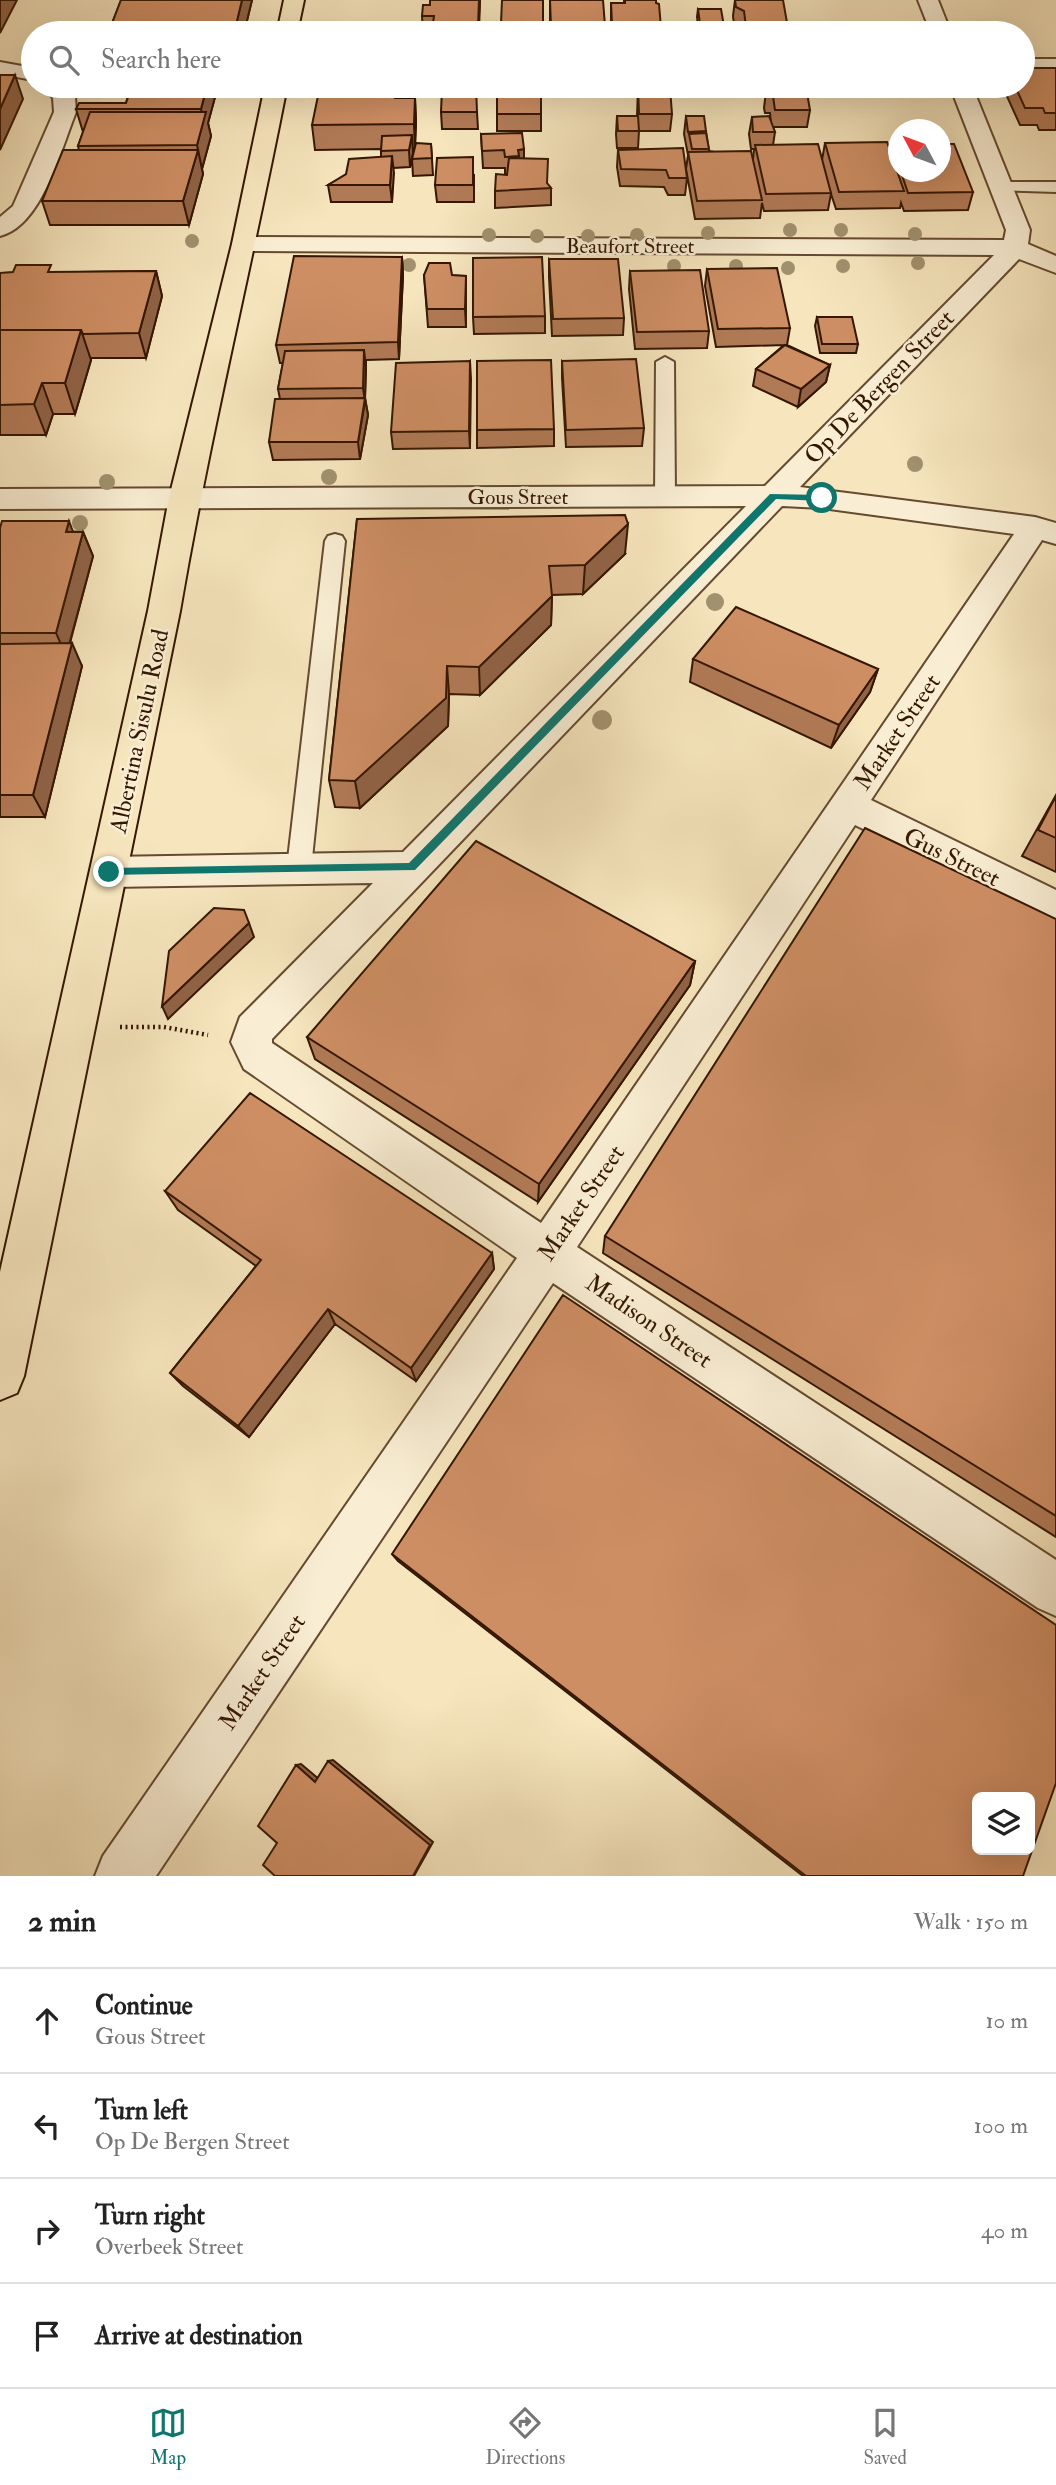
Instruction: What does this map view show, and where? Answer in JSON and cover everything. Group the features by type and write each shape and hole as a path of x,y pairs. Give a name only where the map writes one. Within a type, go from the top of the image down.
{"main road":[{"path":"290,21 294,0"},
{"name":"Albertina Sisulu Road","path":"0,1376 164,611 184,498 244,244 274,98"}],"street":[{"path":"928,0 936,21"},
{"path":"1035,65 1056,65"},
{"path":"0,68 21,72"},
{"path":"0,229 24,209 65,112 64,98"},
{"path":"966,98 1018,230 1016,248 1056,265"},
{"name":"Beaufort Street","path":"244,244 1016,248"},
{"name":"Op De Bergen Street","path":"251,1042 254,1030 1016,248"},
{"name":"Gous Street","path":"0,499 774,496 822,498 1045,530"},
{"name":"Market Street","path":"123,1876 848,805 1045,530"},
{"name":"Gus Street","path":"848,805 1056,908"},
{"path":"109,872 412,867"},
{"name":"Madison Street","path":"251,1042 258,1056 547,1253 1056,1590"}],"lane":[{"path":"1001,187 1056,187"},
{"path":"665,362 665,497"},
{"path":"299,868 335,541"}],"path":[{"path":"76,1027 164,1027 251,1042"}],"building":[{"path":"121,0 242,0 237,21 113,21"},
{"path":"430,0 479,0 478,21 433,21 434,16 422,16 423,5 430,5"},
{"path":"502,0 543,0 543,21 501,21"},
{"path":"550,0 603,0 605,21 551,21"},
{"path":"625,0 656,0 659,4 660,21 612,21 611,3 625,3"},
{"path":"735,0 783,0 787,21 745,21 744,11 736,7"},
{"path":"698,9 721,9 723,21 700,21"},
{"path":"1035,68 1056,68 1056,113 1045,113 1043,108 1025,108 1020,98 1035,98"},
{"path":"0,75 15,75 0,109"},
{"path":"128,98 204,98 201,109 76,109 79,103 126,103"},
{"path":"318,98 415,98 414,124 312,125"},
{"path":"442,98 476,98 477,112 441,112"},
{"path":"497,98 541,98 541,114 497,114"},
{"path":"638,98 671,98 672,114 639,114"},
{"path":"773,98 808,98 810,110 775,110"},
{"path":"90,112 206,112 197,145 78,146"},
{"path":"617,116 638,116 639,131 618,131"},
{"path":"686,116 704,116 706,131 688,132"},
{"path":"769,116 775,132 753,132 752,117"},
{"path":"522,133 524,149 518,150 519,156 505,157 504,150 482,151 481,134"},
{"path":"706,133 709,149 692,149 689,134"},
{"path":"412,135 409,150 381,151 382,136"},
{"path":"887,142 888,182 901,182 904,191 839,192 825,143"},
{"path":"416,143 431,144 432,158 412,159"},
{"path":"818,144 831,193 766,194 755,145"},
{"path":"951,144 954,144 973,192 908,193 904,182 951,182"},
{"path":"683,148 687,178 669,178 666,170 621,169 618,150"},
{"path":"63,150 198,150 183,201 42,201"},
{"path":"751,151 762,200 697,201 688,152"},
{"path":"392,156 390,185 328,185 346,174 349,159"},
{"path":"473,157 473,185 435,185 437,158"},
{"path":"509,158 548,159 547,183 551,188 495,191 496,174 507,175"},
{"path":"294,256 402,257 398,342 276,345"},
{"path":"542,257 545,316 473,317 473,258"},
{"path":"549,259 618,259 624,318 553,319"},
{"path":"429,263 450,263 452,275 466,276 465,309 427,309 424,275"},
{"path":"16,265 51,265 48,272 156,271 139,333 83,334 81,330 0,330 0,273 13,272"},
{"path":"777,268 790,328 718,329 707,269"},
{"path":"700,270 709,331 637,332 630,271"},
{"path":"817,317 852,317 858,344 822,344"},
{"path":"0,330 81,330 65,383 42,383 34,404 0,405"},
{"path":"785,345 830,365 801,389 756,369"},
{"path":"364,350 363,388 278,389 285,351"},
{"path":"636,359 644,428 566,430 562,361"},
{"path":"551,360 554,429 477,430 477,361"},
{"path":"470,361 469,431 391,432 396,363"},
{"path":"365,398 358,442 269,442 275,399"},
{"path":"625,515 628,524 585,565 549,566 552,596 479,667 447,666 446,698 355,781 329,780 357,519"},
{"path":"2,521 69,521 66,532 83,532 56,633 0,633"},
{"path":"736,607 878,669 839,725 693,659"},
{"path":"72,643 33,795 0,795 0,644"},
{"path":"1056,796 1056,838 1038,830"},
{"path":"865,828 1056,919 1056,1516 605,1236"},
{"path":"476,841 695,961 539,1184 307,1037"},
{"path":"214,908 244,910 249,923 162,1006 169,951"},
{"path":"250,1093 492,1253 411,1368 328,1309 238,1426 170,1373 261,1260 165,1191"},
{"path":"563,1295 1056,1625 1056,1783 1035,1842 1035,1792 972,1792 972,1855 1030,1855 1023,1876 806,1876 392,1554"},
{"path":"328,1761 430,1845 413,1876 275,1876 263,1865 277,1843 258,1826 296,1765 315,1782"}],"route":[{"path":"109,872 412,867 774,496 822,498"}]}
